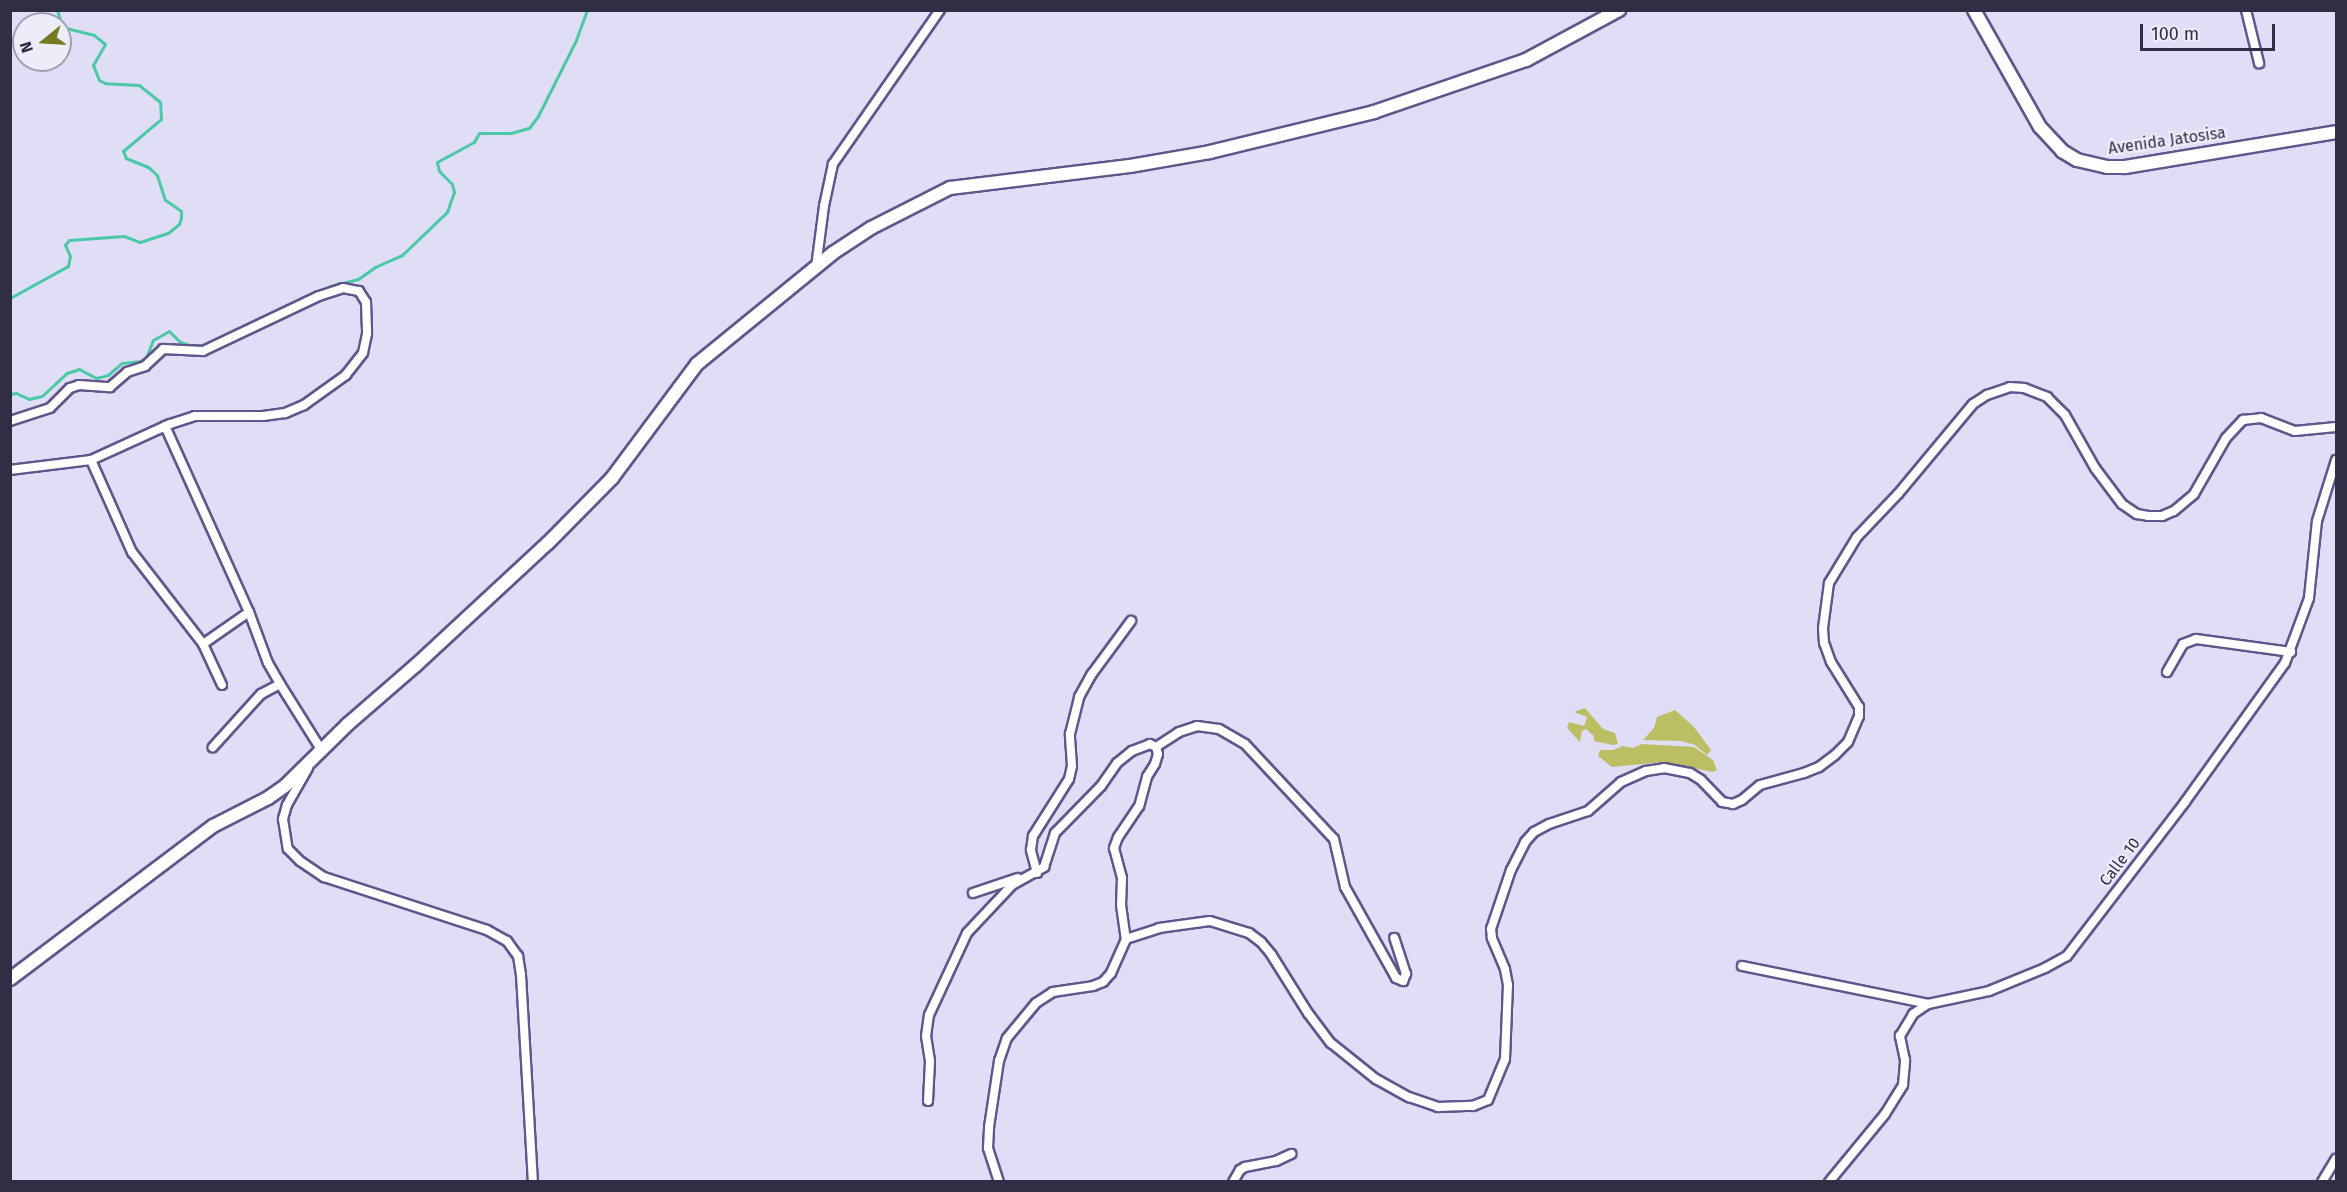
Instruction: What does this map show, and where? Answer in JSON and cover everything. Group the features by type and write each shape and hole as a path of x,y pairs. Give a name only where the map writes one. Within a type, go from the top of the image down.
{"street":[{"path":"816,267 824,206 833,164 940,10"},
{"path":"10,980 213,826 268,798 313,760 548,543 612,478 697,364 816,267 871,228 950,188 1170,159 1374,112 1526,60 1619,10"},
{"name":"Avenida Jatosisa","path":"1974,10 2040,127 2062,151 2077,160 2107,167 2125,167 2337,132"},
{"path":"2246,10 2259,63"},
{"path":"10,421 50,408 70,388 79,385 110,387 127,372 145,366 163,349 203,351 319,296 343,288 363,294 366,302 368,334 363,353 346,375 325,393 285,413 263,416 195,416 165,426 91,460 10,470"},
{"path":"1126,939 1160,928 1210,921 1249,933 1271,954 1308,1013 1331,1043 1376,1079 1409,1097 1438,1107 1473,1106 1488,1100 1505,1059 1508,985 1491,929 1511,870 1525,842 1534,832 1549,824 1588,811 1621,782 1646,771 1664,768 1690,773 1722,802 1733,804 1742,800 1760,785 1812,770 1835,755 1848,742 1859,716 1859,707 1831,662 1824,644 1822,628 1829,583 1857,537 1898,494 1973,404 1988,395 2010,387 2024,388 2047,397 2065,415 2095,468 2122,504 2137,514 2148,516 2162,516 2174,511 2194,494 2226,438 2243,420 2261,418 2280,426 2306,432 2337,427"},
{"path":"165,426 249,612 268,663 322,751"},
{"path":"91,460 141,567 202,644 222,685"},
{"name":"Calle 10","path":"1928,1004 1989,991 2045,968 2067,956 2185,802 2291,652 2309,598 2317,521 2337,460"},
{"path":"202,644 249,612"},
{"path":"1037,873 1031,850 1032,836 1069,779 1072,766 1070,734 1079,697 1092,674 1131,621"},
{"path":"2167,672 2182,644 2196,639 2291,652"},
{"path":"213,747 261,694 280,684"},
{"path":"973,893 1005,880 1037,873 1046,864 1055,833 1101,786 1117,763 1143,745 1156,747 1179,732 1197,726 1219,729 1245,744 1334,839 1345,887 1396,978 1403,981 1406,974 1394,938"},
{"path":"999,1182 988,1148 989,1127 999,1062 1007,1038 1028,1010 1053,992 1093,986 1103,982 1112,973 1126,939 1121,905 1122,878 1115,857 1114,843 1139,806 1147,777 1158,754 1156,747"},
{"path":"313,760 286,805 283,819 288,849 300,861 324,877 488,930 507,940 518,956 521,975 532,1182"},
{"path":"927,1101 930,1061 926,1036 929,1015 967,933 983,913 1021,877"},
{"path":"1742,966 1928,1004"},
{"path":"1830,1182 1872,1131 1903,1085 1905,1060 1900,1036 1913,1014 1928,1004"},
{"path":"1233,1182 1240,1170 1245,1167 1276,1161 1291,1154"},
{"path":"2322,1182 2337,1159"}],"green space":[{"path":"1585,708 1603,729 1615,733 1618,744 1594,741 1594,736 1586,729 1582,731 1580,742 1567,728 1569,722 1584,726 1587,717 1574,712"},
{"path":"1675,710 1694,727 1711,750 1707,755 1695,745 1681,741 1643,740 1654,728 1657,717"},
{"path":"1642,744 1694,747 1713,760 1717,770 1713,772 1663,762 1612,767 1598,756 1600,750 1613,750 1623,746 1633,748"}],"waterway":[{"path":"10,298 68,266 70,256 65,245 69,240 124,236 140,242 168,233 179,224 181,218 181,211 165,200 157,175 148,167 126,158 123,151 161,119 160,102 139,85 105,83 99,80 93,65 105,44 94,35 62,27 57,10"},
{"path":"320,292 330,286 358,279 375,267 402,255 447,212 454,192 452,184 439,171 437,162 474,142 479,133 511,133 529,128 538,116 576,40 587,10"},
{"path":"10,394 16,393 29,399 42,396 67,373 79,369 96,378 108,375 122,363 146,358 153,340 169,331 180,342 189,345 209,345"}]}
